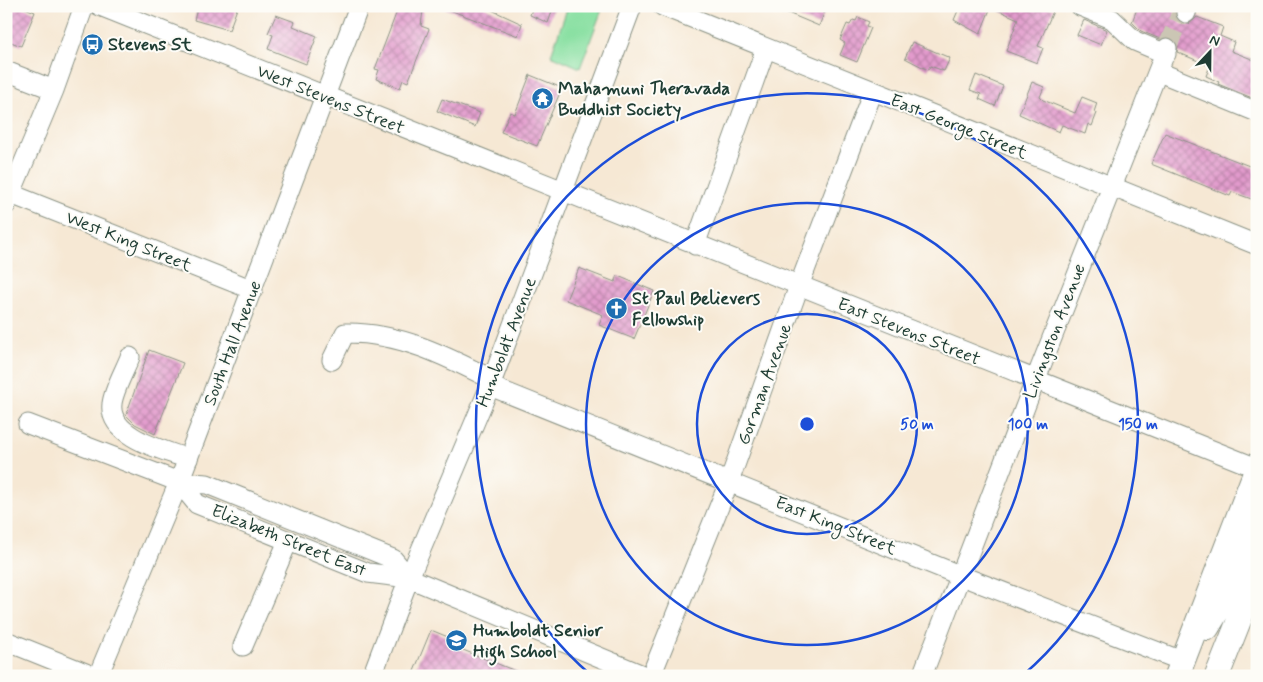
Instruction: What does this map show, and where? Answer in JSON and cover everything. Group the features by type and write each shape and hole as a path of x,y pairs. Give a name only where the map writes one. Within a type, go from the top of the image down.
{"main road":[{"path":"1182,671 1257,468"},
{"path":"1182,671 1227,594 1257,518"},
{"path":"1217,676 1257,575"},
{"path":"1206,676 1217,640 1227,594"}],"street":[{"path":"8,197 54,90 84,6"},
{"name":"West Stevens Street","path":"100,6 562,191"},
{"name":"South Hall Avenue","path":"98,676 188,459 359,6"},
{"name":"Humboldt Avenue","path":"372,676 409,578 492,383 632,6"},
{"name":"East George Street","path":"662,6 1257,245"},
{"name":"Livingston Avenue","path":"922,676 959,575 1111,187 1168,51 1135,40 1112,19 1080,6"},
{"path":"695,245 766,48"},
{"path":"6,71 54,90"},
{"path":"1158,72 1257,112"},
{"name":"Gorman Avenue","path":"651,676 729,482 799,286 873,91"},
{"name":"East Stevens Street","path":"562,191 1035,382 1257,468"},
{"name":"West King Street","path":"8,197 253,290"},
{"name":"East King Street","path":"332,360 345,333 371,332 437,351 492,383 959,575 1182,671"},
{"path":"130,357 112,404 116,424 128,435 188,459"},
{"name":"Elizabeth Street East","path":"28,424 179,482 207,484 393,559 409,578"},
{"name":"Elizabeth Street East","path":"179,482 197,504 368,574 409,578 645,676"},
{"path":"242,646 288,541"},
{"path":"6,640 93,676"}],"green space":[{"path":"568,6 603,7 580,68 551,55"}],"building":[{"path":"6,6 20,6 35,12 21,46 6,40"},
{"path":"198,6 238,6 229,30 194,20"},
{"path":"399,6 413,6 423,10 421,26 429,29 408,82 403,80 400,88 376,79 379,70 375,69"},
{"path":"439,6 483,6 522,24 518,36"},
{"path":"533,6 554,6 548,23 530,15"},
{"path":"771,6 813,6 825,11 819,26"},
{"path":"960,6 1046,6 1054,9 1038,46 1043,48 1037,63 1006,51 1018,19 991,7 980,34 954,20"},
{"path":"1138,6 1171,6 1176,8 1175,16 1182,24 1189,24 1197,17 1223,27 1220,36 1234,42 1231,51 1257,61 1257,100 1218,84 1219,82 1206,76 1210,66 1177,52 1178,46 1172,38 1160,39 1141,31 1132,22"},
{"path":"276,15 295,22 293,26 317,36 306,64 268,49 273,35 268,33"},
{"path":"858,17 869,22 867,26 871,28 857,62 840,55 845,43 840,40 847,24 850,25"},
{"path":"1084,20 1107,30 1101,45 1077,35"},
{"path":"912,42 950,58 944,71 930,66 928,70 905,58"},
{"path":"530,75 562,88 537,146 501,132 510,112 515,114"},
{"path":"976,75 1003,86 995,106 979,99 981,94 970,90"},
{"path":"1032,82 1044,87 1040,97 1043,100 1075,113 1082,97 1097,103 1094,112 1097,113 1092,126 1088,124 1085,134 1062,125 1059,132 1019,114"},
{"path":"442,99 480,113 475,127 437,111"},
{"path":"1165,133 1257,169 1257,201 1232,192 1230,196 1151,164"},
{"name":"St Paul Believers Fellowship","path":"579,268 615,282 618,276 654,291 634,339 599,325 603,315 566,300"},
{"path":"149,350 183,363 155,434 135,424 126,415"},
{"path":"431,630 460,642 458,648 528,676 412,676"}],"tunnel":[{"path":"1167,48 1182,11"}],"place":[{"name":"Stevens St","path":"92,44"},
{"name":"Mahamuni Theravada Buddhist Society","path":"542,98"},
{"name":"St Paul Believers Fellowship","path":"616,308"},
{"name":"Humboldt Senior High School","path":"457,640"}]}
